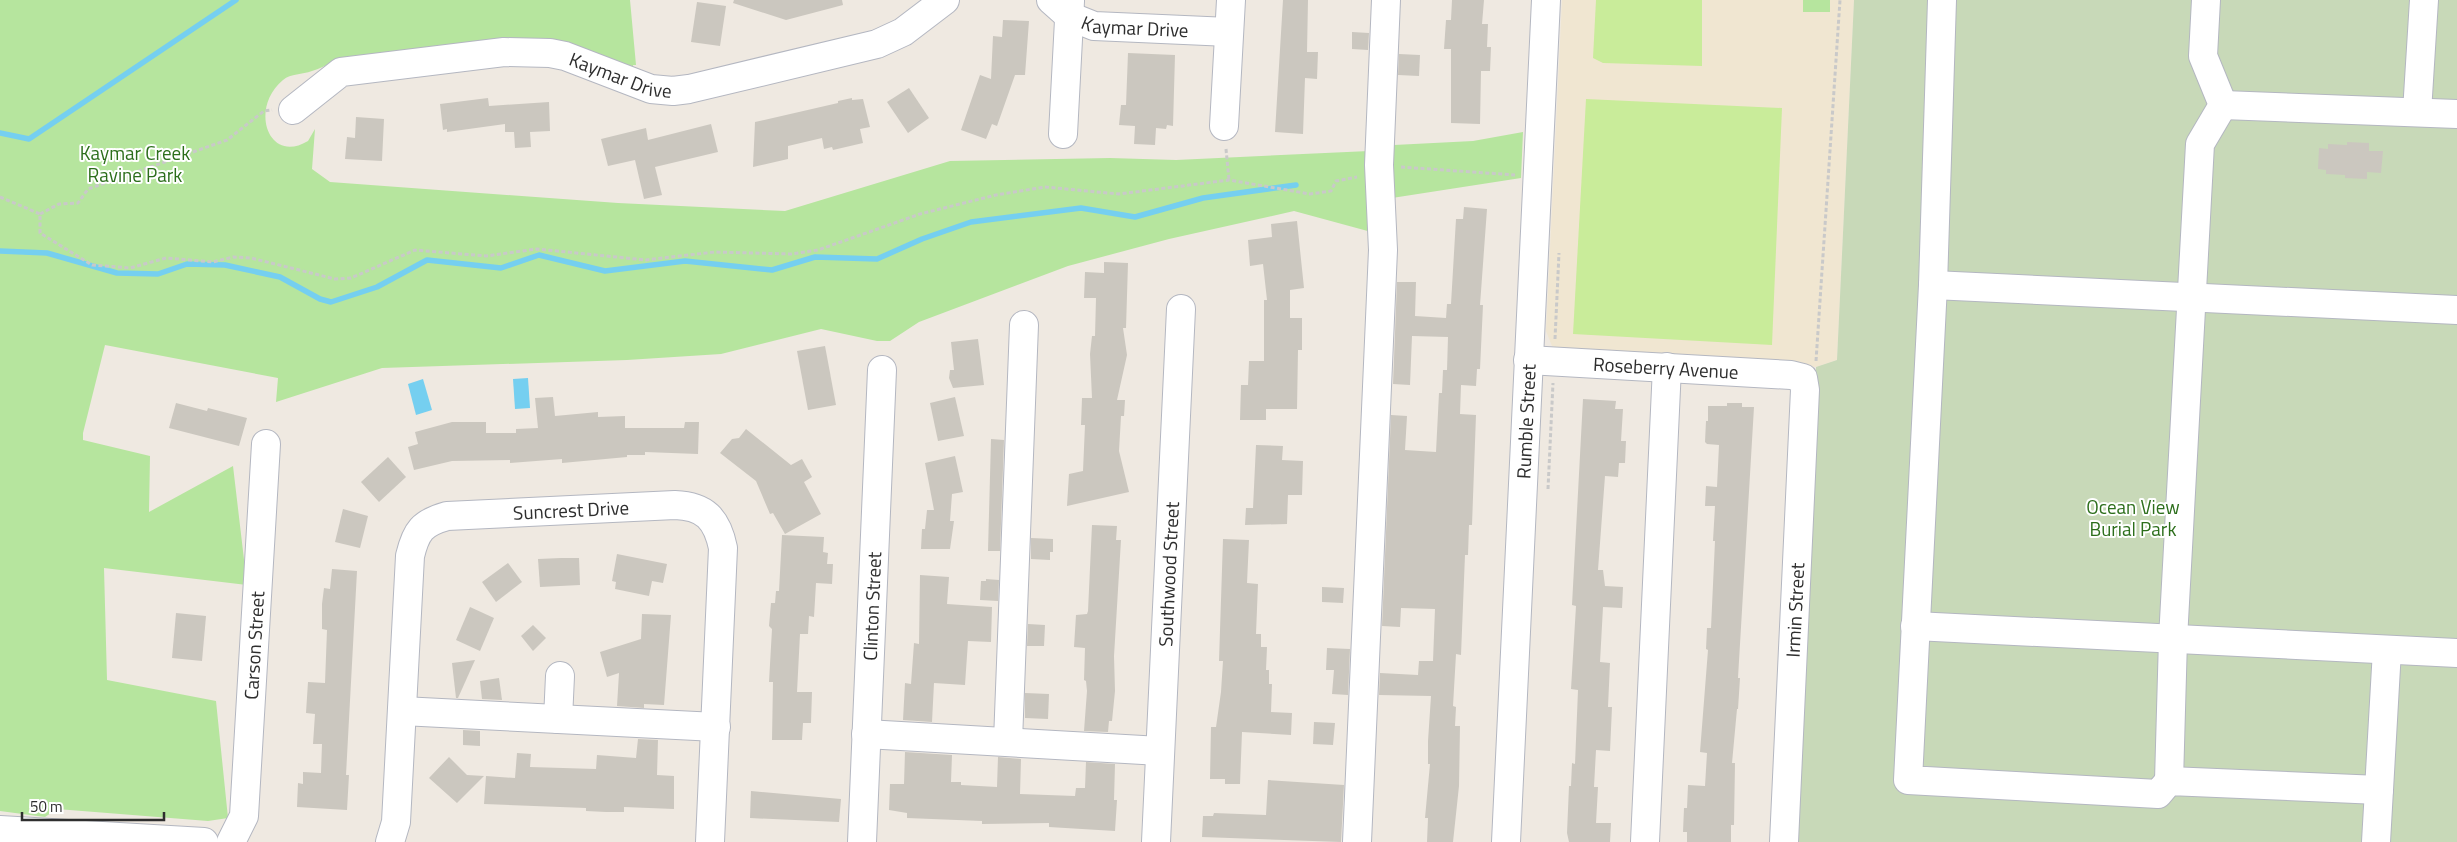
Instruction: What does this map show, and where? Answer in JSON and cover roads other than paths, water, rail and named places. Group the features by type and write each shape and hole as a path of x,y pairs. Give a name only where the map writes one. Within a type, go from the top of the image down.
{"street":[{"name":"Kaymar Drive","path":"293,110 333,77 351,69 504,52 550,53 566,56 651,89 673,91 689,89 877,44 903,32 945,0"},
{"path":"1224,126 1231,0"},
{"path":"1357,842 1383,250 1379,165 1386,0"},
{"name":"Rumble Street","path":"1506,842 1546,0"},
{"path":"1942,0 1933,285 1908,780 2158,794 2169,781 2173,638 2200,144 2223,105"},
{"path":"2206,0 2203,56 2223,105"},
{"path":"2417,112 2424,0"},
{"name":"Kaymar Drive","path":"1063,5 1094,26 1229,32"},
{"path":"1063,5 1063,134"},
{"path":"2223,105 2457,114"},
{"path":"1933,285 2457,310"},
{"name":"Southwood Street","path":"1156,842 1181,309"},
{"path":"1008,741 1024,325"},
{"name":"Roseberry Avenue","path":"1528,360 1791,375 1802,378"},
{"path":"1645,842 1668,367"},
{"name":"Clinton Street","path":"862,842 882,370"},
{"name":"Irmin Street","path":"1784,842 1805,400 1802,378"},
{"name":"Carson Street","path":"231,842 244,816 266,444"},
{"name":"Suncrest Drive","path":"390,842 396,822 410,556 417,536 425,524 447,516 681,505 699,508 707,515 720,535 723,548 710,842"},
{"path":"1915,626 2457,653"},
{"path":"2376,842 2387,650"},
{"path":"558,718 560,676"},
{"path":"402,711 716,727"},
{"path":"866,734 1160,751"},
{"path":"2169,781 2378,790"},
{"path":"0,830 204,842"}],"water":[{"path":"528,378 530,408 515,409 513,379"},
{"path":"423,379 432,410 416,415 408,384"}],"waterway":[{"path":"0,133 29,139 236,0"},
{"path":"0,251 47,253 117,273 158,274 187,264 225,265 280,277 320,299 331,302 377,287 427,260 501,268 539,255 605,271 685,261 772,270 815,257 877,259 922,239 971,222 1081,208 1135,217 1203,198 1296,185"}],"park label":[{"name":"Kaymar Creek Ravine Park","path":"135,164"},
{"name":"Ocean View Burial Park","path":"2133,518"}]}
